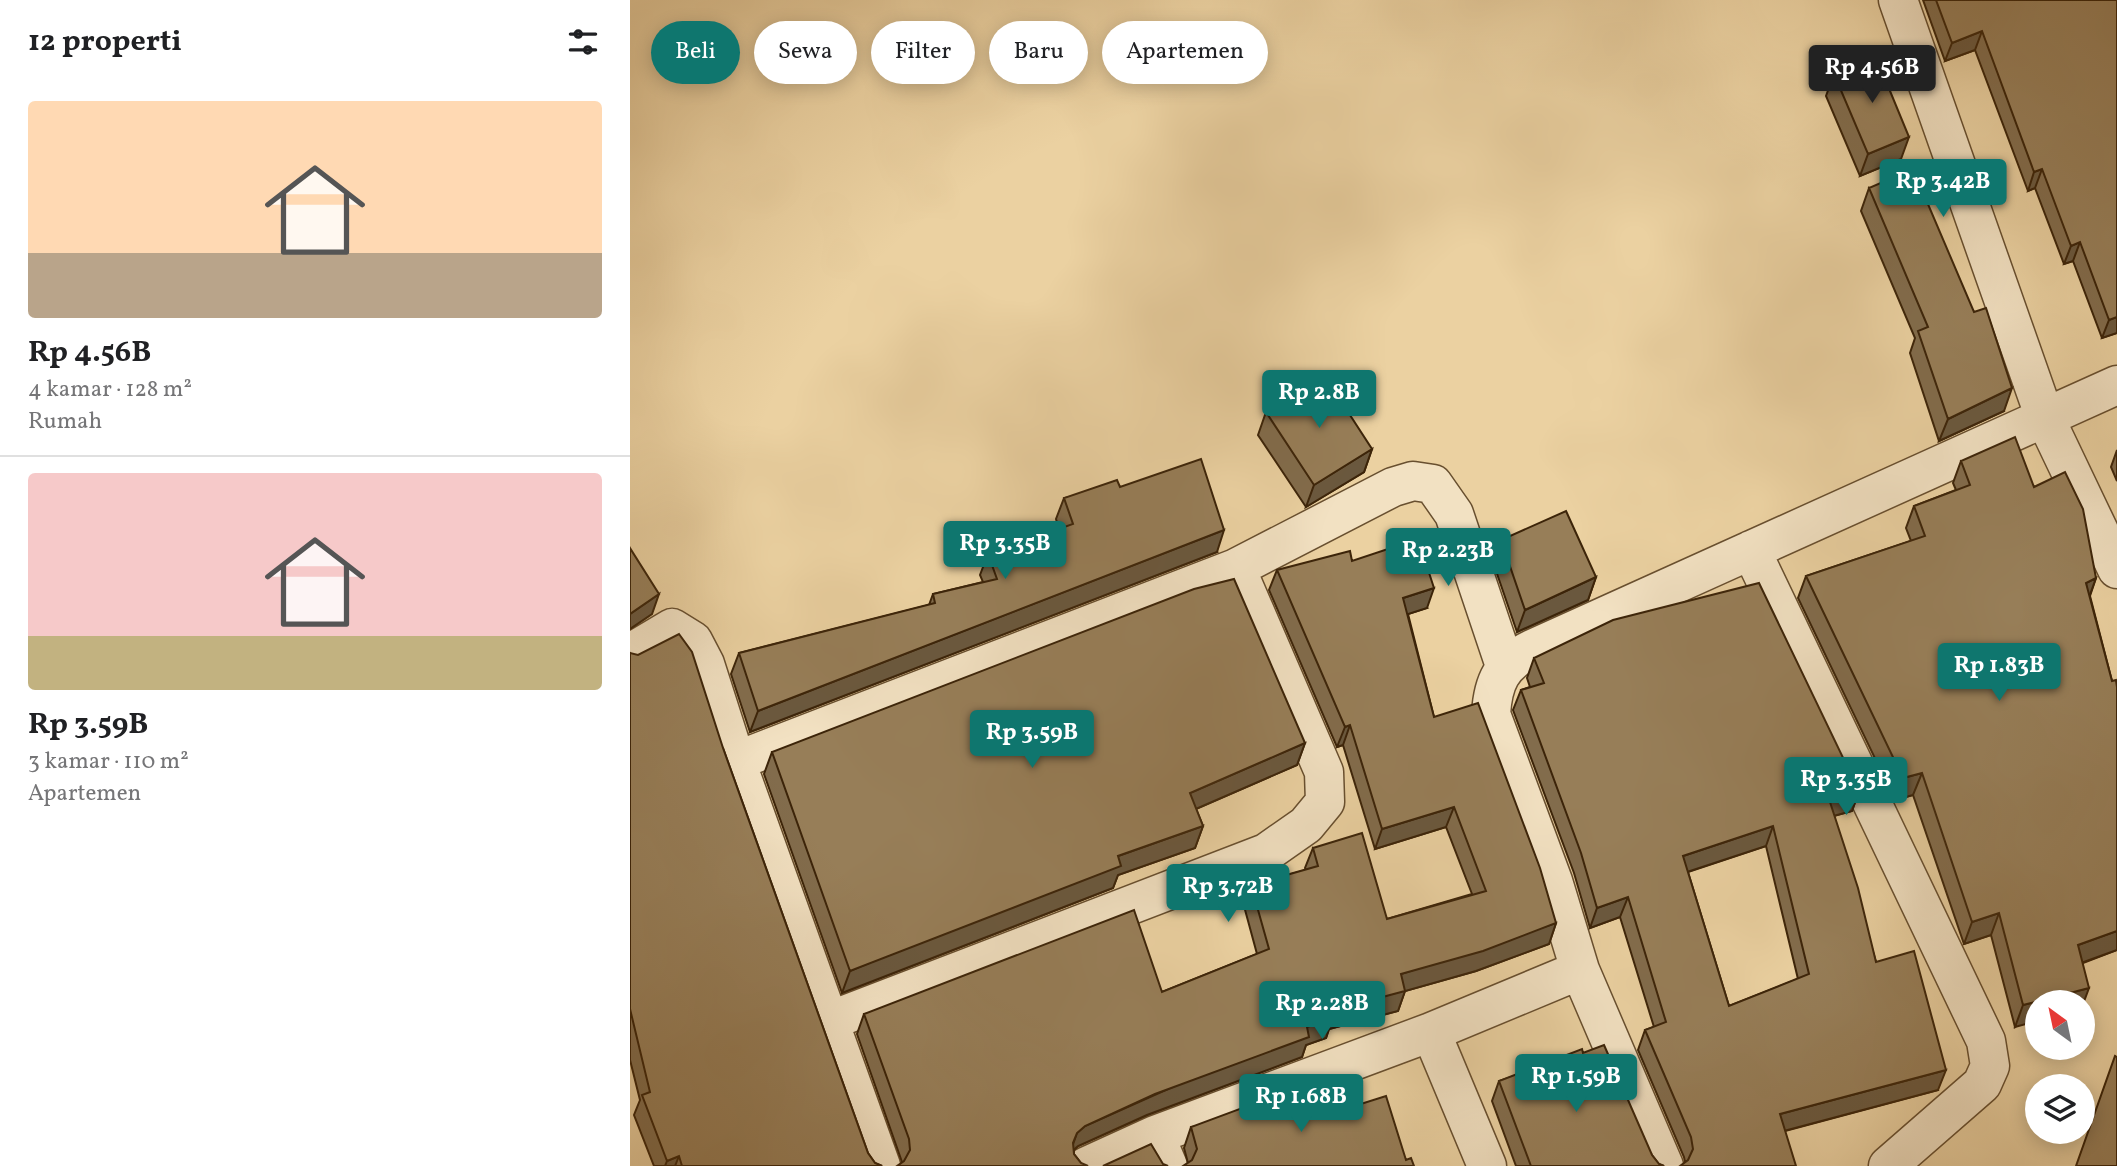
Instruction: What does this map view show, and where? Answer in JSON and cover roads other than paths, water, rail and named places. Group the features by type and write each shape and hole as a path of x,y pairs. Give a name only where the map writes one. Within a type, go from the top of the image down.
{"street":[{"path":"1898,0 2045,418 2117,569"},
{"path":"1664,1166 1580,970 1553,881 1491,714 1493,689 1505,666 1532,649 2117,385"},
{"path":"736,761 1236,568 1393,487 1413,481 1433,484 1454,514 1505,666"},
{"path":"1751,550 1986,1041 1990,1066 1982,1084 1888,1166"},
{"path":"830,1021 1266,853 1306,825 1325,802 1324,772 1236,568"},
{"path":"630,653 672,628 693,641 705,664 736,761 881,1166"},
{"path":"1087,1166 1161,1151 1580,970"},
{"path":"1432,1032 1487,1166"}]}
